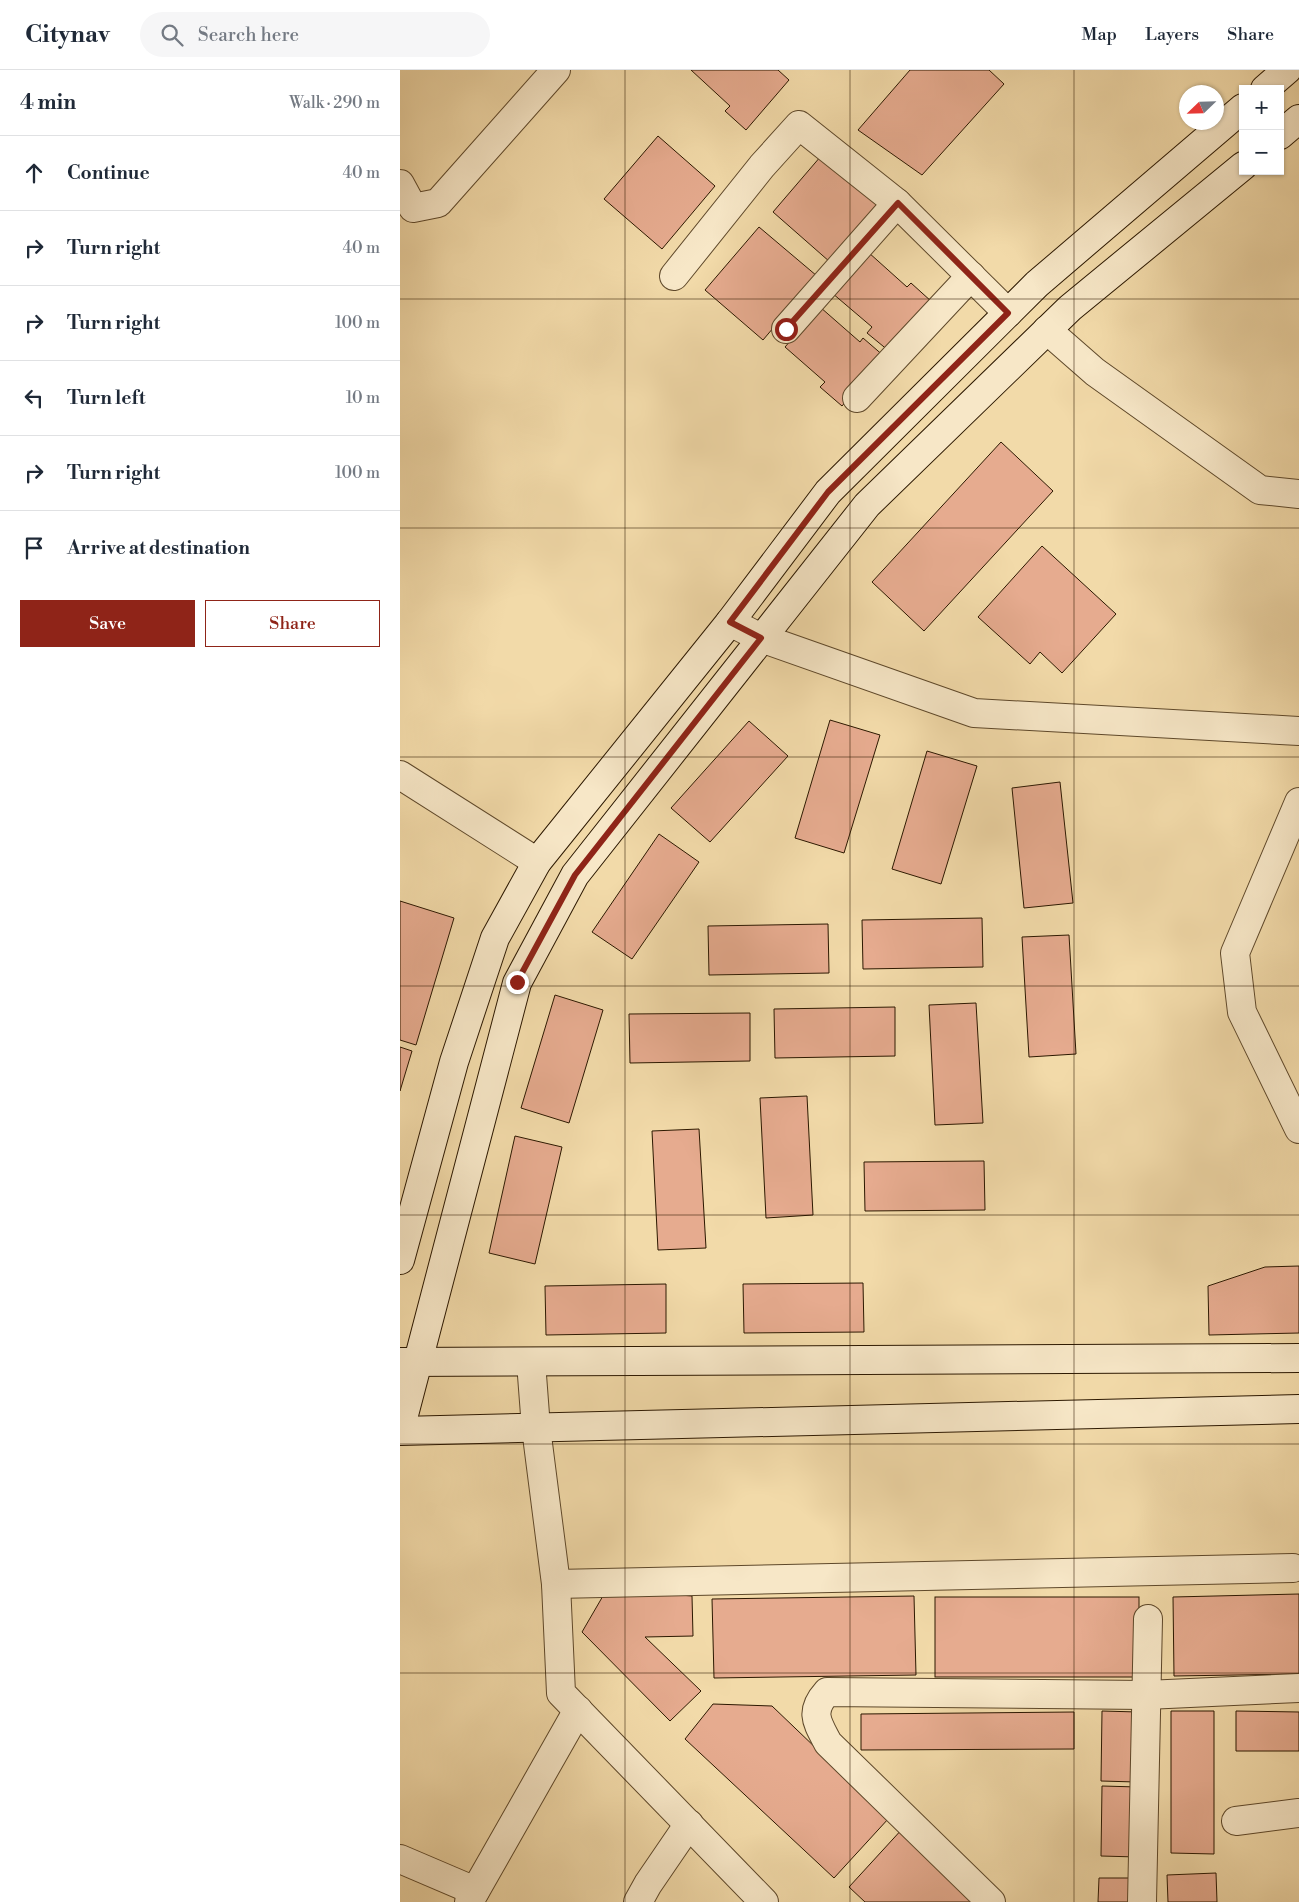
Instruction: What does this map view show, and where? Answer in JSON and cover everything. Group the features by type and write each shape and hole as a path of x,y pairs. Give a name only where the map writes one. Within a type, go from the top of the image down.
{"street":[{"path":"400,184 413,208 438,203 556,70"},
{"path":"1270,85 1287,70"},
{"path":"400,1260 454,1062 495,938 537,862 730,622 828,492 1037,284 1239,111"},
{"path":"1284,132 1299,119"},
{"path":"674,276 762,166 799,125 898,203 1008,313"},
{"path":"1239,169 1070,308 867,505 575,875 517,982 409,1362 400,1431 1299,1409"},
{"path":"786,329 898,203"},
{"path":"857,398 971,276"},
{"path":"1047,330 1095,372 1260,490 1299,494"},
{"path":"730,622 761,638 974,713 1299,731"},
{"path":"400,775 537,862"},
{"path":"1299,802 1235,953 1242,1012 1299,1130"},
{"path":"409,1362 1299,1358"},
{"path":"531,1362 536,1428 556,1584 561,1692 764,1902"},
{"path":"556,1584 1294,1568"},
{"path":"1142,1902 1148,1619"},
{"path":"991,1902 828,1743 815,1719 817,1703 826,1692 1146,1695 1299,1688"},
{"path":"400,1859 472,1896 578,1710"},
{"path":"1236,1821 1299,1813"},
{"path":"638,1902 689,1824"}],"building":[{"path":"691,70 778,70 789,80 746,130 725,111 730,106"},
{"path":"910,70 989,70 1004,84 922,175 858,130"},
{"path":"658,136 715,186 662,249 604,199"},
{"path":"827,149 884,199 830,262 773,212"},
{"path":"759,227 817,276 763,340 705,290"},
{"path":"868,252 907,287 911,283 932,302 889,351 867,333 872,327 832,293"},
{"path":"820,307 860,342 863,338 885,357 842,406 820,387 825,382 785,347"},
{"path":"1001,442 1053,491 924,631 872,582"},
{"path":"1042,546 1116,614 1062,673 1040,652 1030,664 978,617"},
{"path":"830,720 880,735 844,853 795,838"},
{"path":"749,721 788,756 710,842 671,808"},
{"path":"927,751 977,766 941,884 892,869"},
{"path":"1060,782 1073,903 1024,908 1012,788"},
{"path":"659,834 699,862 632,959 592,932"},
{"path":"400,901 454,918 416,1045 400,1040"},
{"path":"982,918 983,967 863,969 862,920"},
{"path":"828,924 829,973 709,975 708,926"},
{"path":"1069,935 1076,1054 1029,1057 1022,937"},
{"path":"555,995 603,1010 569,1123 521,1108"},
{"path":"976,1003 983,1123 935,1125 929,1005"},
{"path":"895,1007 895,1056 775,1058 774,1009"},
{"path":"750,1013 750,1061 630,1063 629,1014"},
{"path":"400,1047 412,1051 400,1091"},
{"path":"807,1096 813,1215 766,1218 760,1098"},
{"path":"699,1129 706,1248 658,1250 652,1131"},
{"path":"515,1136 562,1147 535,1264 489,1253"},
{"path":"984,1161 985,1210 865,1211 864,1162"},
{"path":"1299,1266 1299,1333 1209,1335 1208,1286 1265,1267"},
{"path":"863,1283 864,1332 744,1333 743,1284"},
{"path":"666,1284 666,1333 546,1335 545,1286"},
{"path":"607,1589 692,1596 693,1636 645,1637 701,1691 670,1721 582,1632"},
{"path":"1299,1594 1299,1674 1174,1676 1173,1597"},
{"path":"914,1596 916,1675 714,1678 712,1599"},
{"path":"935,1597 1139,1597 1139,1677 935,1677"},
{"path":"713,1704 772,1706 889,1818 834,1878 685,1739"},
{"path":"1102,1711 1138,1712 1136,1782 1101,1781"},
{"path":"1171,1711 1214,1711 1214,1854 1171,1853"},
{"path":"1236,1711 1299,1712 1299,1751 1236,1751"},
{"path":"1074,1712 1074,1749 861,1750 861,1714"},
{"path":"1102,1786 1138,1787 1137,1857 1101,1856"},
{"path":"904,1827 985,1902 865,1902 849,1887"},
{"path":"1216,1873 1217,1902 1168,1902 1167,1875"},
{"path":"1099,1878 1134,1878 1134,1902 1098,1902"}],"route":[{"path":"517,982 575,875 761,638 730,622 828,492 1008,313 898,203 786,329"}]}
